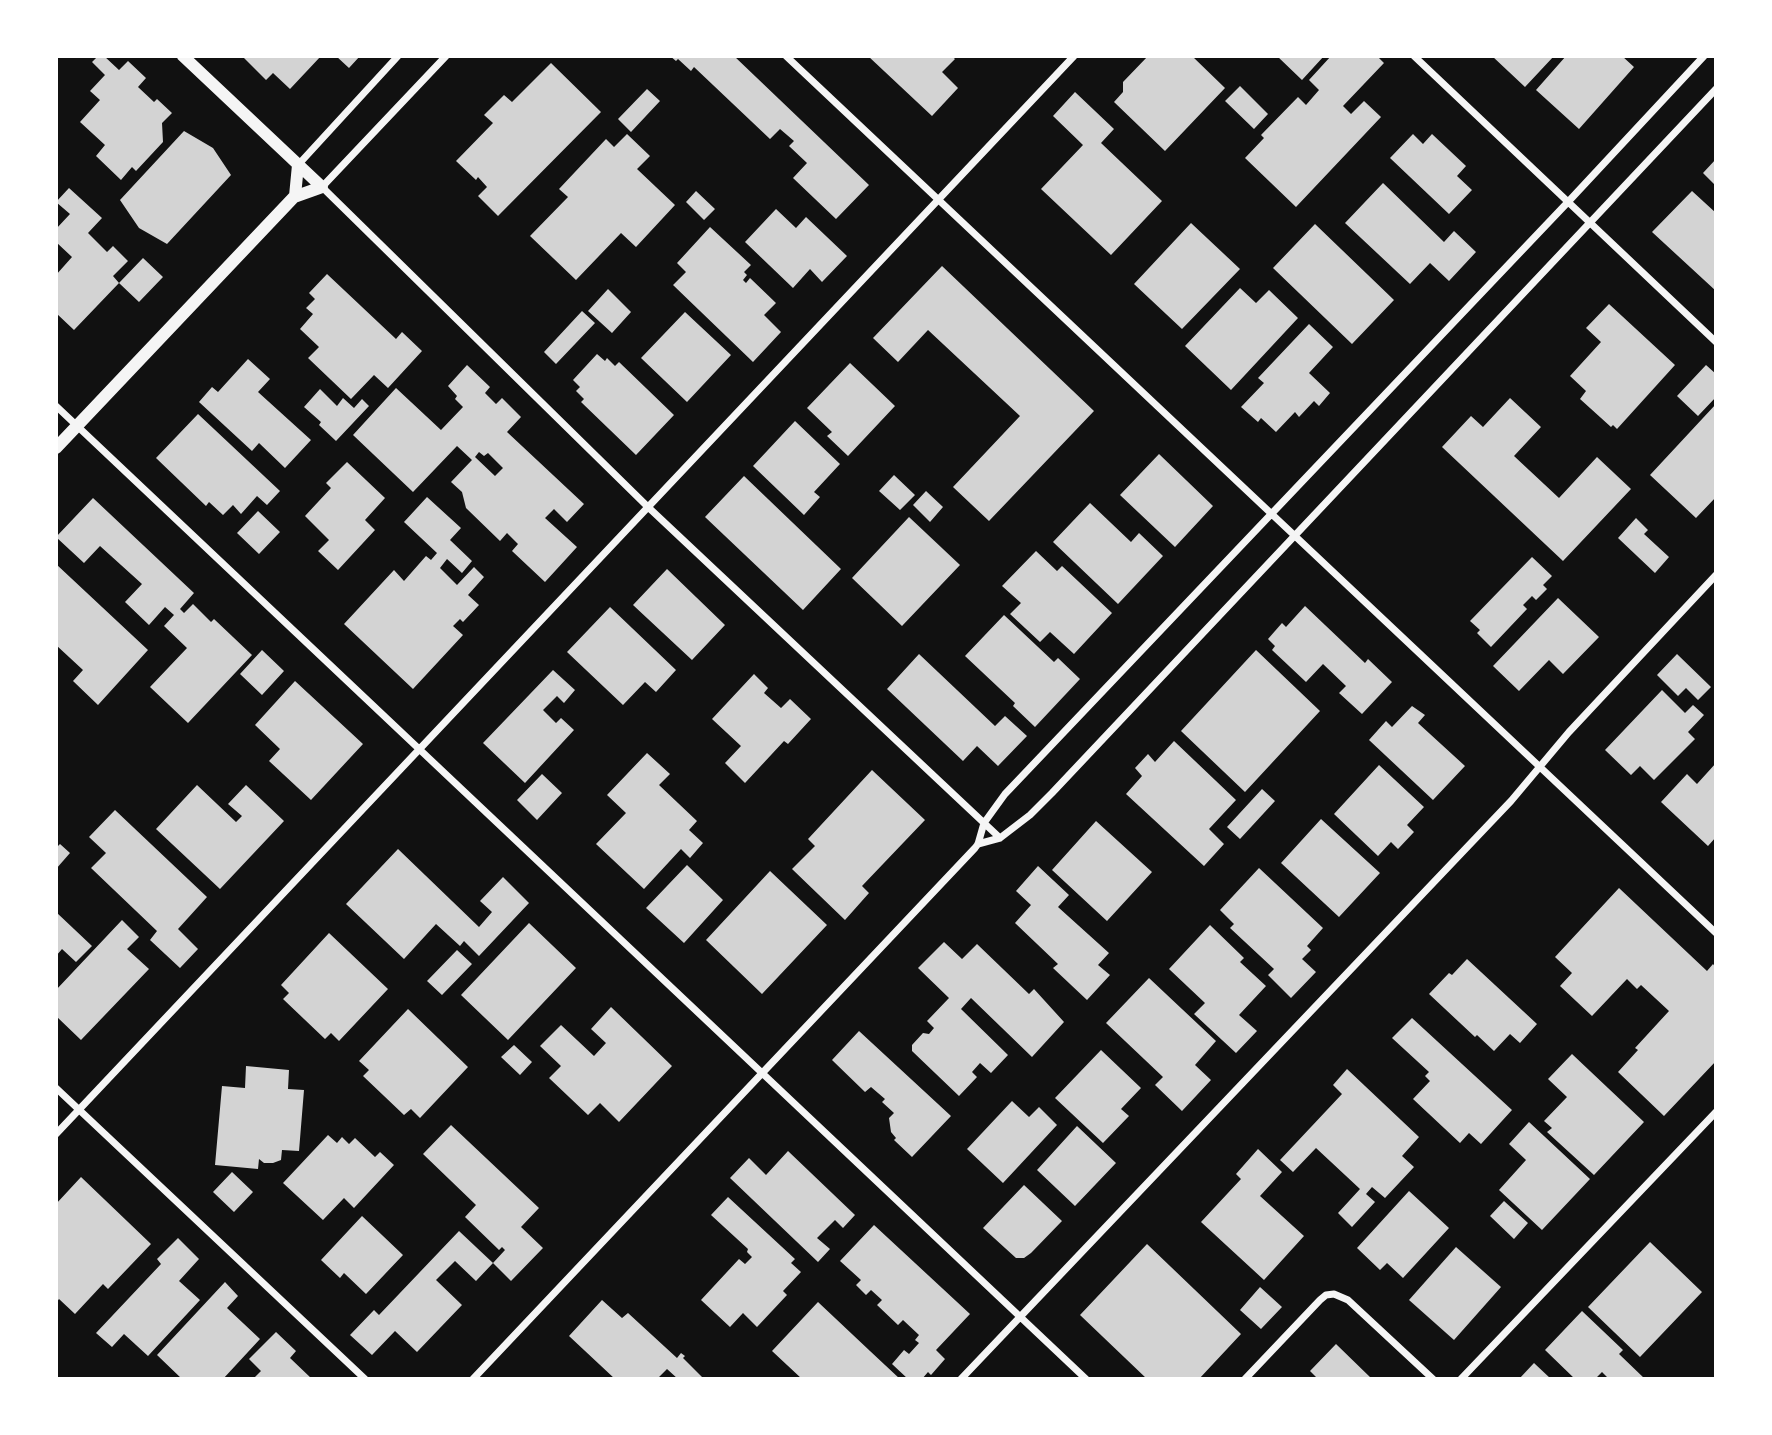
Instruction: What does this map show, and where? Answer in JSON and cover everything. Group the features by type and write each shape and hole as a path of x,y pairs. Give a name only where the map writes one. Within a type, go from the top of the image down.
{"street":[{"path":"183,56 322,187 648,507 1000,838"},
{"path":"295,196 298,165 398,56"},
{"path":"56,449 295,196 322,187 446,56"},
{"path":"786,56 1716,933"},
{"path":"56,1134 1074,56"},
{"path":"1414,56 1716,342"},
{"path":"473,1379 978,844 984,823 1004,794 1704,56"},
{"path":"978,844 1000,838 1030,815 1052,793 1716,89"},
{"path":"56,406 1086,1379"},
{"path":"961,1379 1482,831 1569,732 1716,575"},
{"path":"56,1088 365,1379"},
{"path":"1461,1379 1716,1112"},
{"path":"1245,1379 1320,1300 1326,1295 1334,1294 1348,1300 1433,1379"}],"building":[{"path":"98,56 104,56 119,70 128,61 146,78 138,87 154,102 157,99 172,113 162,123 163,142 136,171 132,167 121,180 96,156 105,145 80,122 100,100 90,91 105,75 92,62"},
{"path":"242,56 321,56 290,89 273,73 266,80"},
{"path":"336,56 360,56 349,68"},
{"path":"670,56 734,56 869,185 836,219 793,178 807,163 789,146 794,141 780,129 770,139 694,67 691,71 678,59 676,61"},
{"path":"868,56 952,56 955,59 942,72 958,88 932,116"},
{"path":"1148,56 1192,56 1225,88 1165,151 1114,102 1123,92 1123,82"},
{"path":"1277,56 1324,56 1302,80"},
{"path":"1331,56 1377,56 1384,63 1343,106 1351,114 1364,101 1381,117 1296,207 1245,158 1264,138 1261,135 1298,97 1306,105 1319,90 1309,80"},
{"path":"1492,56 1554,56 1525,87"},
{"path":"1566,56 1622,56 1634,67 1579,129 1536,90"},
{"path":"551,63 601,112 498,216 478,196 487,187 456,161 493,123 484,115 504,95 512,102"},
{"path":"1240,86 1268,114 1254,129 1225,101"},
{"path":"647,89 660,101 631,132 618,119"},
{"path":"1075,92 1114,129 1101,143 1162,201 1111,255 1041,189 1083,145 1053,116"},
{"path":"184,131 213,148 231,175 167,244 139,228 120,200"},
{"path":"627,134 650,156 637,169 675,205 636,247 621,233 576,280 530,236 568,197 559,189 606,139 614,147"},
{"path":"1413,134 1423,144 1432,134 1466,166 1457,176 1472,190 1449,214 1390,158"},
{"path":"1716,159 1716,186 1703,173"},
{"path":"1383,183 1444,242 1454,231 1476,252 1449,281 1430,263 1410,284 1345,223"},
{"path":"69,188 102,218 88,233 107,252 113,246 128,261 113,276 119,283 74,330 56,313 56,275 72,257 56,242 56,229 70,214 56,202"},
{"path":"696,191 715,209 704,220 686,202"},
{"path":"1692,191 1716,213 1716,291 1652,232"},
{"path":"776,209 796,228 806,217 847,256 822,282 810,269 793,288 745,242"},
{"path":"1191,223 1240,269 1182,329 1134,284"},
{"path":"1315,224 1394,300 1352,344 1273,268"},
{"path":"710,227 751,265 744,272 747,275 743,280 746,283 750,278 776,303 764,315 781,332 753,362 673,285 686,272 677,263"},
{"path":"143,258 163,277 139,302 119,283"},
{"path":"942,266 1094,411 989,521 953,487 1020,416 928,330 898,362 873,338"},
{"path":"327,274 396,339 402,332 422,351 388,388 374,375 351,399 308,358 319,347 300,329 313,314 306,308 315,299 309,293"},
{"path":"1240,288 1256,303 1269,290 1298,318 1231,390 1185,346"},
{"path":"608,289 631,312 612,333 588,311"},
{"path":"1609,304 1675,365 1617,429 1613,425 1611,427 1580,399 1586,391 1570,376 1601,342 1586,328"},
{"path":"582,311 595,323 556,364 544,352"},
{"path":"685,312 731,355 687,402 641,358"},
{"path":"1309,324 1333,347 1309,373 1330,393 1319,406 1314,401 1299,417 1295,412 1276,432 1261,418 1258,422 1241,407 1264,383 1258,378"},
{"path":"597,354 605,361 607,358 615,366 619,362 674,415 636,455 581,402 584,399 576,391 580,387 573,380"},
{"path":"248,359 270,379 258,392 311,440 285,468 259,443 252,451 199,402 212,387 218,392"},
{"path":"850,363 895,406 848,456 827,436 832,432 807,408"},
{"path":"467,365 490,387 485,393 496,404 502,398 521,417 507,432 584,504 567,522 554,509 545,518 577,547 545,582 512,551 518,544 507,533 500,541 466,508 462,492 451,482 472,460 457,446 413,492 353,435 396,388 441,430 463,407 448,386","holes":["479,452 484,456 488,453 503,468 495,476 475,457"]},
{"path":"1706,365 1716,374 1716,397 1698,416 1677,396"},
{"path":"320,389 337,406 343,398 354,408 362,399 369,406 336,441 304,407"},
{"path":"1510,398 1541,427 1514,456 1559,498 1597,457 1631,489 1563,561 1442,447 1471,416 1483,427"},
{"path":"1716,404 1716,497 1696,518 1650,475"},
{"path":"198,414 280,491 267,505 257,496 241,514 233,505 223,515 209,502 206,506 156,458"},
{"path":"795,421 840,464 814,492 820,497 804,515 753,466"},
{"path":"1159,454 1213,506 1175,547 1120,495"},
{"path":"347,462 385,498 365,520 375,530 338,570 318,551 329,540 305,516 331,488 326,483"},
{"path":"894,475 915,495 900,510 879,491"},
{"path":"744,476 841,569 803,610 705,517"},
{"path":"926,491 943,507 930,522 913,505"},
{"path":"427,497 461,528 450,540 472,561 462,573 447,559 440,568 457,585 474,567 484,577 468,595 479,605 463,622 460,619 453,626 463,635 413,689 344,624 394,570 404,581 426,556 431,560 437,553 404,522"},
{"path":"93,498 194,593 180,609 184,613 193,604 211,622 214,619 252,655 188,723 150,687 187,648 164,626 174,615 165,607 149,625 125,602 142,584 100,546 84,563 56,537"},
{"path":"1090,503 1131,542 1139,533 1163,556 1118,604 1053,542"},
{"path":"258,511 280,532 259,554 237,533"},
{"path":"909,517 960,565 902,626 852,578"},
{"path":"1636,518 1648,530 1644,534 1669,557 1655,573 1618,538"},
{"path":"1036,551 1057,571 1062,566 1112,613 1074,654 1050,632 1040,642 1010,614 1021,603 1002,586"},
{"path":"1532,557 1552,576 1543,585 1547,589 1536,600 1532,596 1523,605 1527,609 1491,647 1477,633 1480,630 1470,621"},
{"path":"56,564 148,650 98,705 73,681 83,670 56,645"},
{"path":"667,569 725,625 692,660 633,605"},
{"path":"1558,598 1599,637 1563,674 1549,660 1519,691 1493,666"},
{"path":"1305,606 1365,663 1368,659 1392,682 1362,714 1339,693 1346,686 1323,664 1306,682 1272,650 1275,646 1268,639 1282,623 1286,627"},
{"path":"610,607 676,670 656,692 645,682 623,705 567,652"},
{"path":"1004,615 1054,662 1058,658 1080,679 1035,727 1013,706 1015,703 965,656"},
{"path":"262,650 284,671 262,695 240,674"},
{"path":"1256,650 1320,711 1245,792 1181,731"},
{"path":"919,654 995,726 1005,716 1027,736 998,766 977,746 963,761 887,689"},
{"path":"1677,654 1711,687 1698,700 1686,688 1678,696 1657,675"},
{"path":"553,670 575,690 564,703 557,696 543,710 556,723 561,718 574,730 525,783 483,743"},
{"path":"754,674 768,688 764,693 781,708 790,699 811,719 788,744 784,741 745,783 725,763 741,746 712,719"},
{"path":"295,681 363,744 311,800 269,761 280,749 255,725"},
{"path":"1662,690 1685,713 1693,705 1704,715 1688,732 1695,739 1654,780 1640,766 1631,775 1605,750"},
{"path":"1412,706 1425,715 1418,723 1465,766 1433,800 1369,740 1386,721 1392,727"},
{"path":"1174,741 1236,800 1209,829 1224,844 1204,866 1126,794 1142,776 1135,768 1148,754 1155,762"},
{"path":"647,753 670,774 659,785 697,821 689,830 703,843 690,858 681,849 644,889 596,844 626,813 607,795"},
{"path":"1716,763 1716,837 1708,846 1661,802 1687,774 1697,784"},
{"path":"1379,765 1424,807 1407,825 1414,832 1398,849 1391,842 1378,856 1334,814"},
{"path":"872,770 925,820 862,886 869,893 845,920 792,869 815,846 808,839"},
{"path":"542,774 562,793 537,820 517,800"},
{"path":"197,785 236,822 242,816 228,804 246,785 284,821 220,889 156,829"},
{"path":"1262,789 1275,801 1240,839 1227,827"},
{"path":"115,810 207,897 178,929 198,949 180,968 150,940 157,931 91,868 106,853 89,837"},
{"path":"1321,819 1380,873 1339,917 1281,863"},
{"path":"1096,821 1152,872 1107,921 1052,870"},
{"path":"60,844 70,853 56,869 56,848"},
{"path":"398,849 479,927 492,912 480,901 503,877 529,903 479,956 464,941 460,946 436,924 404,959 346,904"},
{"path":"687,865 723,900 684,943 646,908"},
{"path":"1038,866 1069,895 1058,907 1109,953 1098,965 1110,975 1087,1000 1053,968 1058,964 1015,923 1031,905 1016,891"},
{"path":"1259,868 1323,928 1307,946 1311,950 1302,959 1316,972 1291,998 1268,975 1274,969 1230,928 1234,924 1220,910"},
{"path":"770,871 827,925 762,994 706,940"},
{"path":"1619,888 1707,971 1713,964 1716,968 1716,1061 1664,1116 1618,1072 1638,1050 1635,1048 1669,1011 1641,985 1637,989 1627,979 1592,1016 1560,986 1572,973 1555,957"},
{"path":"56,912 92,946 76,962 62,949 56,956"},
{"path":"122,920 139,937 127,949 149,969 81,1040 56,1016 56,990"},
{"path":"529,923 576,968 508,1040 461,995"},
{"path":"1210,925 1244,958 1240,962 1266,986 1239,1015 1257,1031 1236,1053 1194,1014 1205,1003 1169,969"},
{"path":"329,933 388,989 339,1041 331,1033 325,1039 283,999 289,993 281,985"},
{"path":"944,942 962,959 977,944 1029,994 1034,989 1064,1022 1032,1057 971,998 961,1009 1008,1055 991,1073 980,1063 972,1072 977,1077 959,1096 912,1051 912,1045 923,1033 929,1034 934,1028 927,1021 949,998 918,968"},
{"path":"457,950 472,964 442,995 427,981"},
{"path":"1467,959 1537,1024 1520,1043 1510,1034 1494,1051 1429,994"},
{"path":"1149,978 1216,1041 1195,1065 1211,1080 1182,1111 1155,1085 1163,1077 1106,1023"},
{"path":"611,1007 672,1066 619,1122 600,1103 588,1115 549,1078 561,1066 540,1046 561,1025 594,1056 606,1043 591,1029"},
{"path":"408,1009 468,1067 420,1118 411,1109 404,1115 363,1076 369,1070 359,1061"},
{"path":"1412,1018 1512,1110 1481,1144 1469,1133 1460,1143 1413,1099 1430,1081 1425,1076 1429,1072 1392,1038"},
{"path":"859,1031 951,1116 912,1157 894,1140 896,1138 891,1132 889,1118 894,1113 882,1102 885,1099 871,1087 865,1092 832,1060"},
{"path":"514,1045 532,1062 520,1075 501,1057"},
{"path":"1101,1050 1141,1088 1121,1109 1129,1116 1103,1143 1055,1098"},
{"path":"1572,1054 1644,1122 1594,1175 1547,1132 1552,1128 1544,1121 1567,1097 1548,1079"},
{"path":"246,1066 289,1070 288,1089 304,1090 299,1151 282,1150 281,1160 273,1163 264,1163 259,1159 258,1169 215,1165 222,1086 245,1088"},
{"path":"1347,1069 1419,1137 1402,1156 1414,1167 1385,1198 1372,1187 1366,1194 1375,1202 1352,1227 1338,1213 1360,1189 1316,1148 1293,1172 1280,1160 1342,1094 1333,1085"},
{"path":"1012,1101 1029,1117 1039,1107 1057,1125 1003,1183 967,1149"},
{"path":"1529,1122 1590,1179 1542,1230 1499,1190 1526,1160 1509,1144"},
{"path":"451,1125 539,1208 521,1227 543,1248 511,1281 493,1263 505,1250 502,1247 499,1250 465,1217 476,1205 423,1154"},
{"path":"1077,1126 1116,1163 1075,1206 1037,1170"},
{"path":"328,1135 337,1143 342,1137 349,1144 355,1138 375,1157 380,1152 394,1165 354,1208 344,1198 323,1220 283,1183"},
{"path":"1258,1149 1282,1172 1260,1196 1304,1236 1264,1280 1201,1222 1241,1179 1236,1174"},
{"path":"788,1151 855,1215 843,1228 835,1220 817,1238 830,1249 818,1262 730,1178 749,1158 766,1175"},
{"path":"232,1172 253,1192 234,1212 213,1192"},
{"path":"81,1177 151,1244 108,1289 103,1284 75,1314 59,1299 56,1303 56,1204"},
{"path":"1024,1185 1062,1221 1031,1253 1024,1258 1016,1258 983,1228"},
{"path":"1409,1191 1449,1228 1403,1278 1387,1263 1380,1270 1357,1248"},
{"path":"728,1197 795,1259 791,1263 801,1272 783,1291 787,1295 757,1327 743,1313 730,1327 701,1300 739,1259 745,1264 752,1257 747,1252 748,1249 711,1215"},
{"path":"1504,1201 1528,1223 1514,1239 1490,1216"},
{"path":"362,1216 403,1255 366,1294 344,1273 340,1278 321,1260"},
{"path":"874,1225 970,1314 936,1350 945,1359 931,1375 928,1372 922,1379 908,1379 892,1364 904,1350 909,1354 919,1343 915,1340 919,1335 903,1320 898,1325 877,1305 882,1300 871,1290 866,1295 856,1285 861,1280 840,1261"},
{"path":"459,1231 493,1263 476,1281 455,1261 436,1280 462,1305 417,1352 395,1331 372,1355 350,1335 374,1310 379,1315"},
{"path":"178,1238 199,1259 179,1281 200,1300 148,1356 124,1334 112,1347 96,1333 161,1264 157,1259"},
{"path":"1650,1242 1702,1292 1640,1357 1588,1307"},
{"path":"1147,1244 1241,1334 1199,1379 1147,1379 1080,1315"},
{"path":"1456,1247 1501,1287 1454,1340 1409,1300"},
{"path":"225,1282 238,1296 227,1308 260,1339 223,1379 182,1379 157,1355"},
{"path":"1260,1287 1282,1307 1261,1329 1240,1310"},
{"path":"602,1300 622,1318 628,1313 677,1358 681,1353 685,1356 683,1358 704,1379 678,1379 667,1369 657,1379 615,1379 569,1336"},
{"path":"818,1302 900,1379 802,1379 772,1351"},
{"path":"1582,1311 1623,1350 1619,1354 1645,1379 1609,1379 1602,1372 1595,1379 1575,1379 1545,1350"},
{"path":"276,1332 296,1351 290,1358 312,1379 253,1379 261,1371 249,1359"},
{"path":"1336,1344 1372,1379 1318,1379 1310,1371"},
{"path":"1534,1363 1551,1379 1519,1379"}]}
